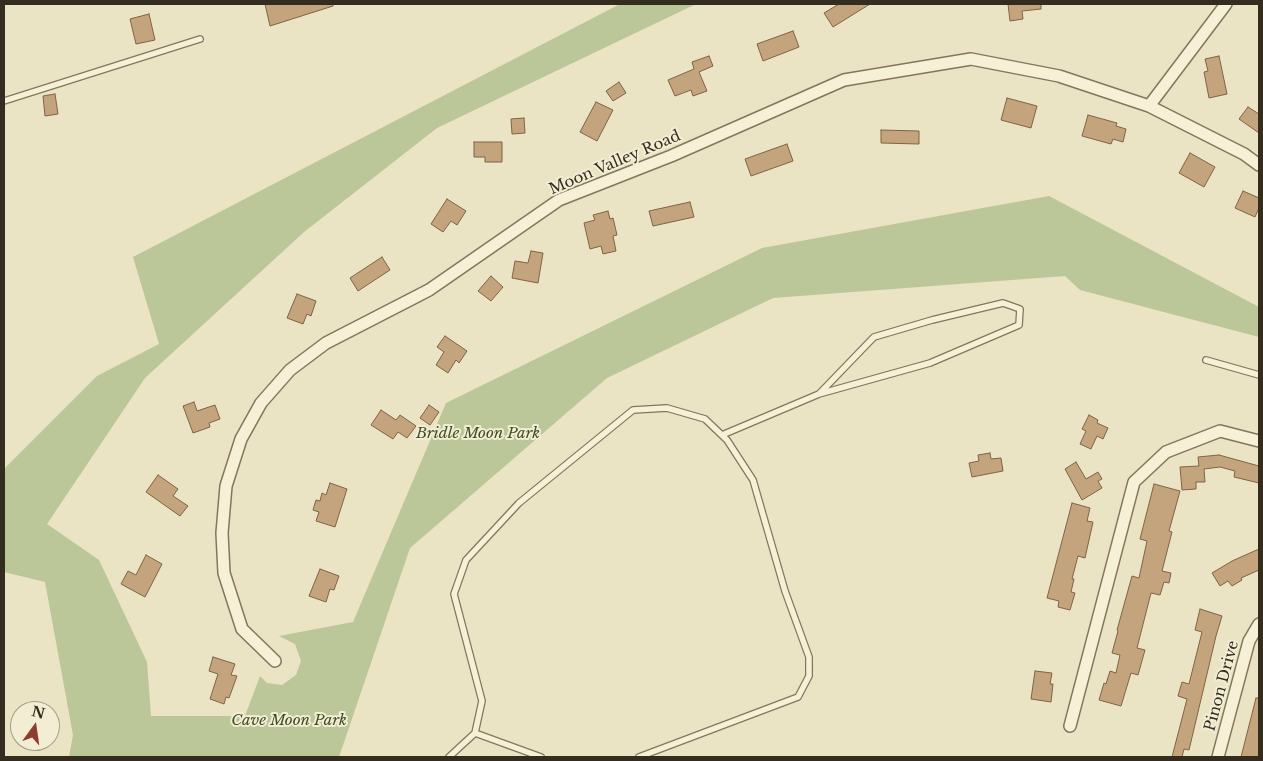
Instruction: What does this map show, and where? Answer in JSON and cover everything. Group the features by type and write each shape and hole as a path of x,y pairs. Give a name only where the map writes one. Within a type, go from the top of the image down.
{"street":[{"path":"1149,106 1226,4"},
{"name":"Moon Valley Road","path":"275,661 242,629 224,573 222,533 226,486 241,439 260,402 290,370 326,343 430,290 559,200 670,156 844,80 971,59 1059,76 1149,106 1244,154 1259,165"},
{"path":"1070,726 1134,482 1166,452 1220,431 1259,441"},
{"name":"Pinon Drive","path":"1218,757 1249,641 1259,624"}],"lane":[{"path":"4,101 200,39"},
{"path":"722,435 819,394 930,363 1019,325 1020,309 1003,304 932,320 874,337 819,394"},
{"path":"1206,360 1259,374"},
{"path":"449,757 475,732 482,701 454,594 466,560 519,503 632,410 667,408 705,419 727,440 753,480 785,591 810,657 809,676 798,697 638,757"},
{"path":"475,732 541,757"}],"green space":[{"path":"620,4 696,4 437,128 304,232 145,378 47,524 99,560 147,662 151,716 245,716 260,676 267,683 282,685 296,675 301,661 295,644 279,636 353,622 446,403 762,248 1049,196 1259,307 1259,337 1080,290 1065,276 773,298 607,378 410,548 339,757 69,757 73,735 45,582 4,572 4,469 97,376 159,344 133,257"}],"building":[{"path":"265,4 333,4 333,6 270,26"},
{"path":"839,4 870,4 833,27 824,13"},
{"path":"1008,4 1041,4 1041,9 1022,11 1023,19 1010,21"},
{"path":"149,14 155,40 136,44 130,19"},
{"path":"793,31 799,47 763,61 757,44"},
{"path":"709,56 713,66 699,72 707,91 693,96 691,90 675,96 668,80 694,69 692,62"},
{"path":"1219,56 1227,94 1209,98 1204,72 1208,71 1205,59"},
{"path":"619,82 626,93 613,101 606,91"},
{"path":"55,94 58,114 45,116 43,96"},
{"path":"1007,98 1037,106 1031,128 1001,120"},
{"path":"596,102 613,110 597,141 580,132"},
{"path":"1248,107 1259,114 1259,133 1239,119"},
{"path":"1088,115 1117,123 1116,126 1126,129 1123,142 1113,139 1111,144 1082,136"},
{"path":"524,118 525,133 512,134 511,119"},
{"path":"881,130 919,131 919,144 881,143"},
{"path":"474,142 502,142 502,162 485,162 485,157 474,157"},
{"path":"787,144 793,161 751,176 745,159"},
{"path":"1190,153 1215,167 1204,187 1179,173"},
{"path":"1243,191 1259,198 1259,208 1255,217 1235,208"},
{"path":"447,199 466,211 457,225 451,221 443,232 431,224"},
{"path":"690,202 694,217 653,226 649,211"},
{"path":"608,211 610,219 613,218 617,235 613,236 616,251 603,254 601,246 590,249 584,223 595,220 593,215"},
{"path":"531,251 543,253 538,283 512,278 515,261 528,263"},
{"path":"382,257 390,270 358,291 350,278"},
{"path":"491,276 503,287 491,301 478,291"},
{"path":"297,294 316,301 311,316 307,314 303,324 287,318"},
{"path":"445,336 467,351 459,363 456,360 448,373 436,365 444,352 437,347"},
{"path":"194,402 197,411 215,405 220,419 209,423 210,427 193,433 183,406"},
{"path":"429,405 439,412 430,425 420,418"},
{"path":"381,410 396,420 400,415 416,426 407,438 398,432 393,439 371,425"},
{"path":"1089,415 1098,420 1097,423 1108,428 1103,439 1097,436 1091,449 1080,444 1086,431 1082,429"},
{"path":"990,453 991,459 1001,458 1003,471 972,477 969,463 979,461 978,455"},
{"path":"1219,455 1259,466 1259,483 1234,477 1235,471 1220,467 1204,469 1205,482 1196,482 1196,489 1182,490 1180,467 1199,466 1198,457"},
{"path":"1076,462 1086,479 1098,472 1102,479 1098,481 1102,488 1082,500 1065,469"},
{"path":"158,475 178,489 173,496 188,506 180,516 146,492"},
{"path":"330,483 347,489 335,527 316,521 319,512 313,510 316,500 320,501 322,493 326,495"},
{"path":"1154,484 1180,491 1169,531 1172,532 1162,571 1171,573 1169,583 1164,582 1160,595 1151,593 1137,648 1145,650 1138,675 1131,673 1121,706 1099,700 1110,671 1116,673 1120,655 1112,653 1132,576 1139,578 1147,541 1140,539"},
{"path":"1072,503 1090,508 1087,521 1093,522 1085,558 1078,556 1072,579 1074,579 1071,592 1075,593 1070,610 1058,607 1059,601 1047,598"},
{"path":"1259,549 1259,570 1241,578 1242,580 1232,586 1228,581 1220,586 1212,573 1232,561"},
{"path":"146,555 162,564 145,597 121,584 128,571 136,575"},
{"path":"320,569 339,576 334,590 330,589 326,602 309,596"},
{"path":"1200,609 1222,616 1189,750 1184,749 1182,757 1172,757 1187,699 1178,696 1182,682 1189,684 1202,632 1195,630"},
{"path":"213,657 235,664 231,675 237,676 229,698 226,697 224,704 210,699 218,674 209,671"},
{"path":"1035,671 1052,673 1050,684 1053,684 1051,702 1031,699"},
{"path":"1256,698 1259,698 1259,757 1241,757"}],"park label":[{"name":"Bridle Moon Park","path":"478,434"},
{"name":"Cave Moon Park","path":"289,721"}]}
